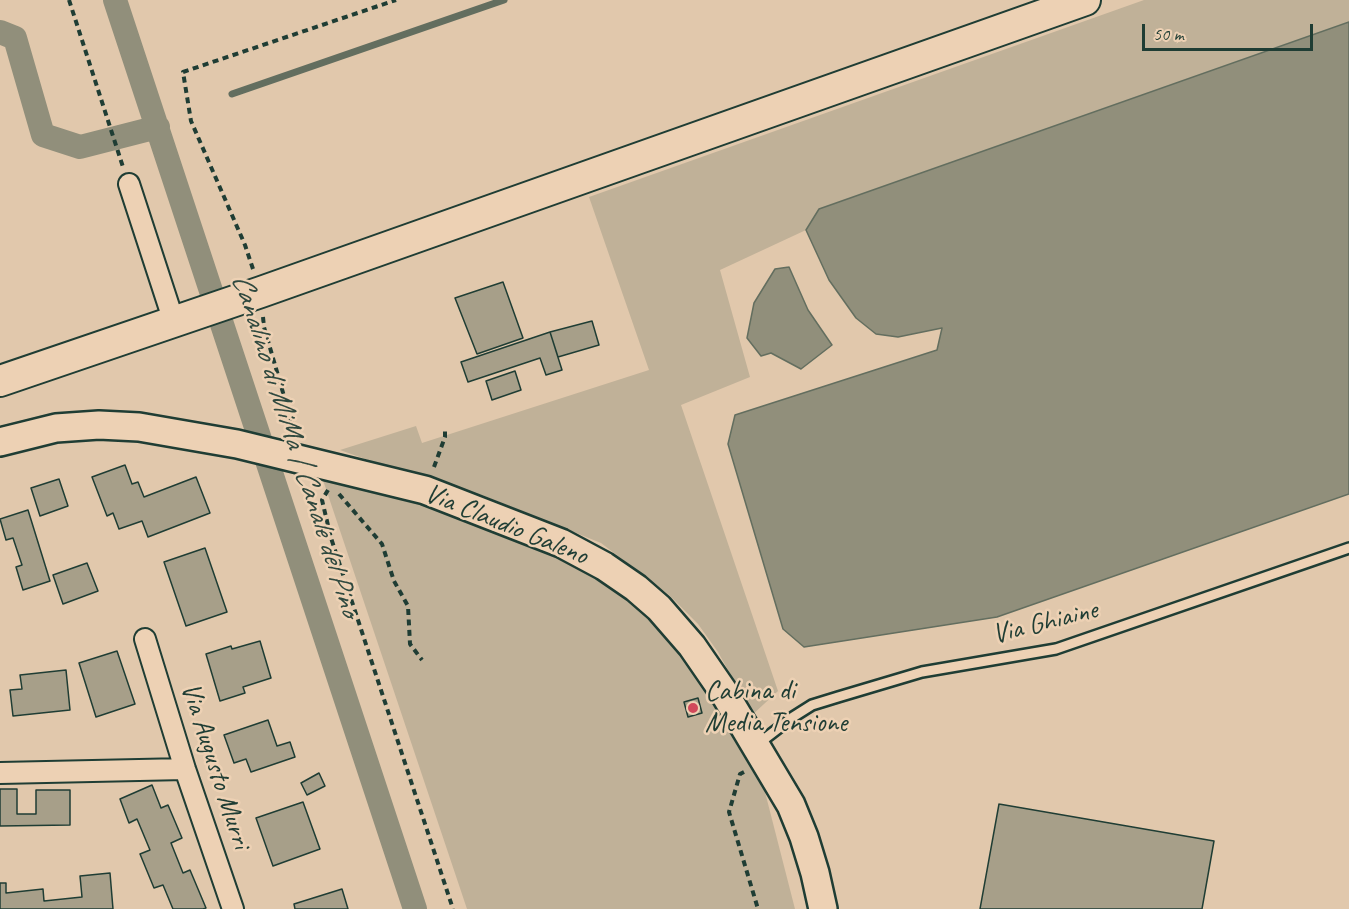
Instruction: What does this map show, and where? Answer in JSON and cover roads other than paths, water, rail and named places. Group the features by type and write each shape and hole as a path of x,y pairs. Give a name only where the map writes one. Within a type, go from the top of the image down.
{"main road":[{"path":"0,381 261,292 1085,0"}],"street":[{"path":"129,184 179,320"},
{"name":"Via Claudio Galeno","path":"0,442 56,428 99,424 139,427 237,444 299,458 336,477 427,490 561,543 604,566 636,588 659,608 692,646 761,754 791,805 804,837 823,909"},
{"name":"Via Augusto Murri","path":"145,639 185,769 233,909"},
{"path":"0,773 185,769"}],"lane":[{"name":"Via Ghiaine","path":"761,754 793,717 812,705 922,672 1056,649 1349,548"}],"waterway":[{"name":"Canalino di MiMa | Canale del Pino","path":"115,0 415,909"},
{"path":"232,94 504,0"},
{"path":"0,32 15,38 43,135 80,147 158,127"}],"place":[{"name":"Cabina di Media Tensione","path":"693,708"}]}
